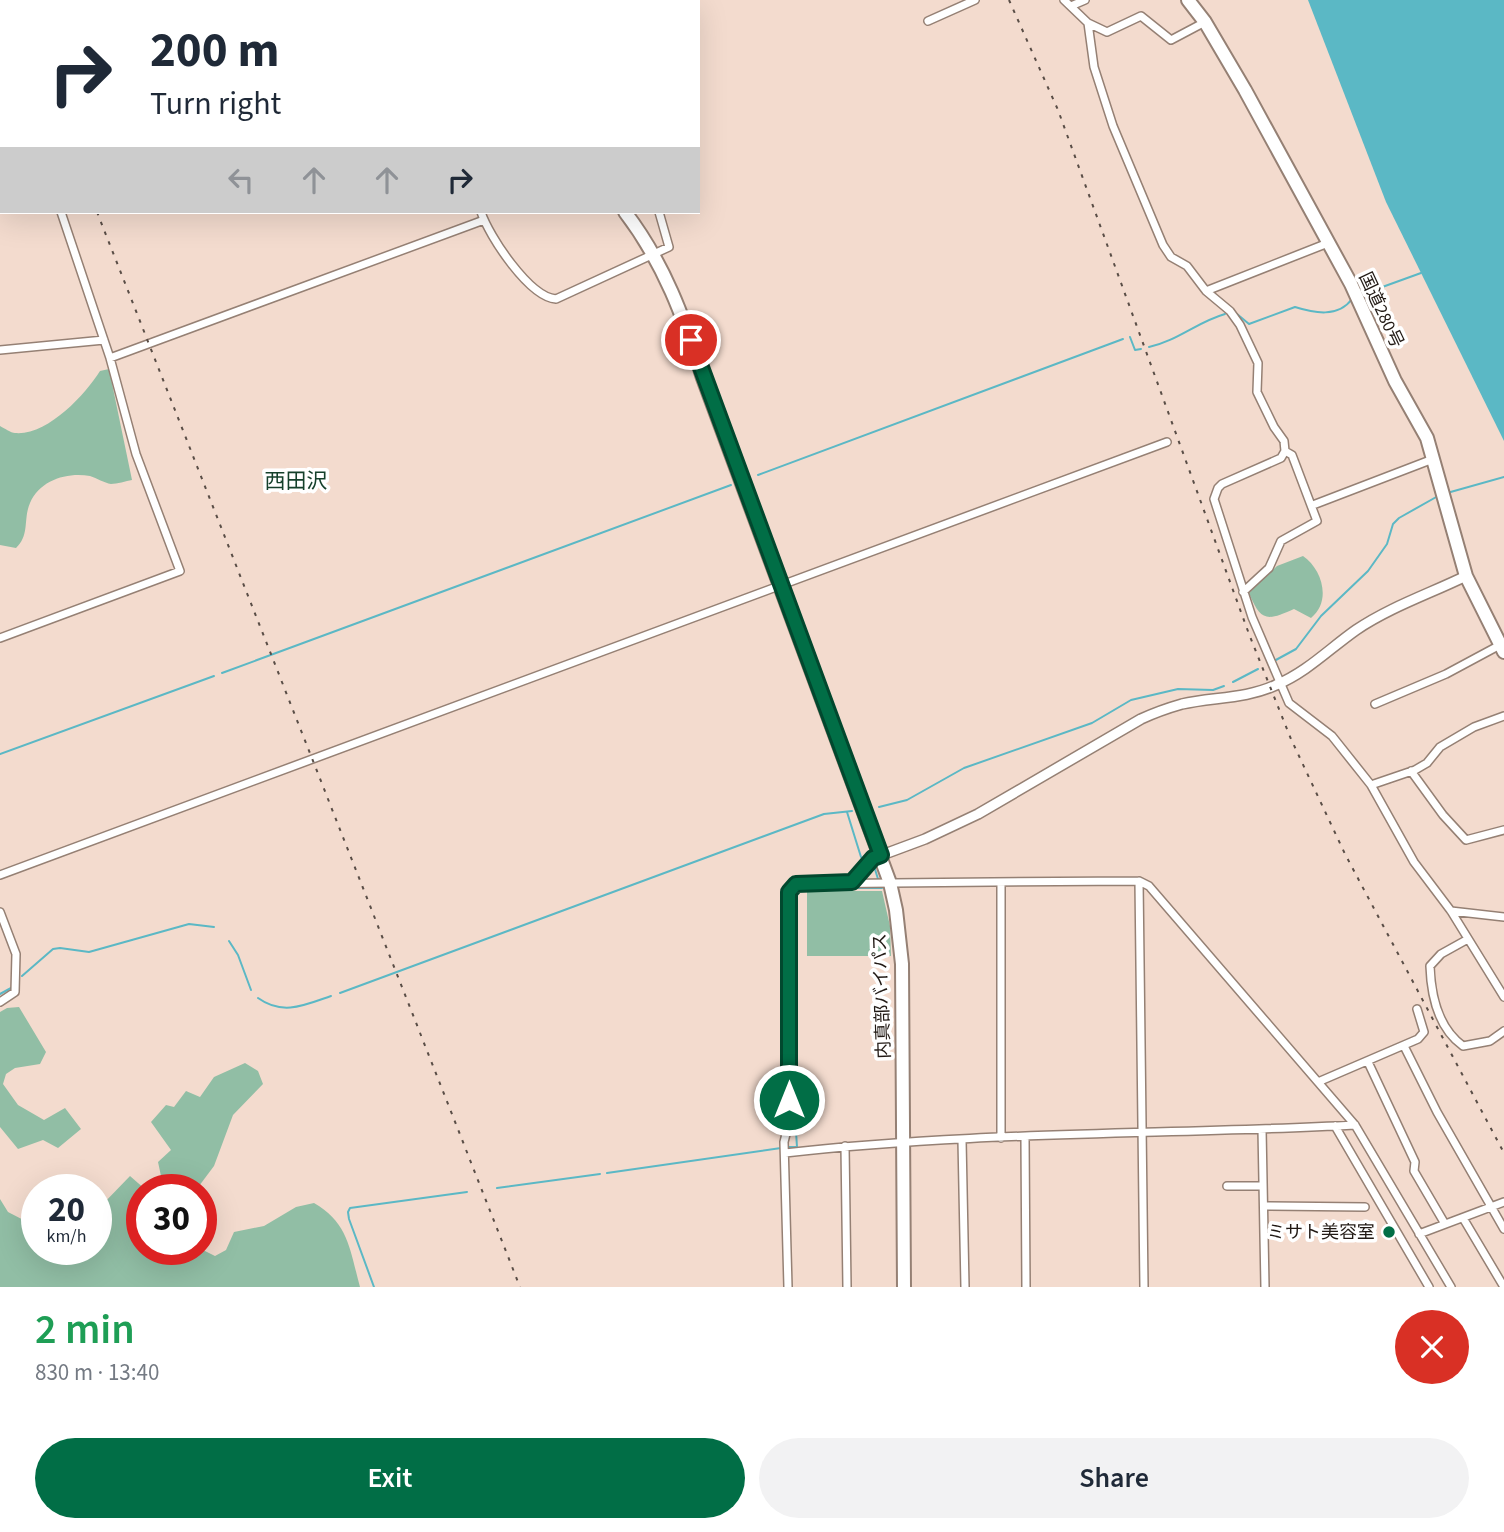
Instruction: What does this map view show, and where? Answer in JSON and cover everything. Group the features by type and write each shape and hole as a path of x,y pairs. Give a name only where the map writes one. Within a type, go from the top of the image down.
{"highway":[{"name":"国道280号","path":"1188,0 1205,22 1351,284 1395,381 1427,438 1466,576 1502,648"},
{"name":"内真部バイパス","path":"626,214 655,254 684,320 890,883 902,964 904,1287"}],"street":[{"path":"928,21 975,0"},
{"path":"1064,0 1088,23 1107,32 1141,16 1171,40 1205,22"},
{"path":"1071,6 1085,0"},
{"path":"1088,23 1094,67 1114,126 1163,245 1171,257 1187,266 1206,291 1230,311 1240,325 1258,363 1257,392 1284,441 1284,456 1276,462 1222,484 1215,494 1214,506 1271,663 1289,703 1332,736 1371,785 1413,863 1451,911 1504,997"},
{"path":"0,638 180,570 136,454 110,358 62,214"},
{"path":"110,358 482,216 515,269 551,299 565,296 669,247 660,214"},
{"path":"1206,291 1328,243"},
{"path":"0,350 104,340"},
{"path":"0,875 1167,442"},
{"path":"1243,592 1269,568 1281,541 1315,524 1313,505 1292,455 1285,451"},
{"path":"1313,505 1434,458"},
{"path":"852,882 873,858 925,839 978,814 1151,715 1181,705 1250,694 1280,684 1315,663 1353,632 1378,616 1466,576"},
{"path":"1375,704 1502,648"},
{"path":"1371,785 1411,771 1426,763 1440,747 1474,727 1504,716"},
{"path":"1411,771 1443,815 1466,840 1504,830"},
{"path":"1139,881 1143,1287"},
{"path":"788,1287 785,1153 790,1118 789,892 796,884 852,882 1139,881 1149,886 1355,1125 1451,1287"},
{"path":"1001,882 1001,1138"},
{"path":"1451,911 1504,917"},
{"path":"0,912 16,962 15,992 0,1002"},
{"path":"1468,939 1441,954 1430,966 1431,993 1440,1017 1463,1046 1490,1041 1504,1031"},
{"path":"1318,1082 1418,1039 1424,1032 1417,1010"},
{"path":"1404,1046 1437,1112 1504,1229"},
{"path":"1368,1062 1415,1161 1414,1171 1446,1224"},
{"path":"785,1153 845,1146 1001,1138 1355,1125"},
{"path":"1335,1126 1429,1287"},
{"path":"1262,1129 1265,1287"},
{"path":"1025,1137 1026,1287"},
{"path":"962,1140 965,1287"},
{"path":"845,1146 847,1287"},
{"path":"1227,1186 1263,1186"},
{"path":"1419,1234 1504,1202"},
{"path":"1264,1206 1364,1207"},
{"path":"1463,1218 1504,1287"}],"green space":[{"path":"109,369 132,480 111,484 81,475 55,479 40,489 30,503 25,532 16,548 0,545 0,426 15,433 40,428 75,402 100,371"},
{"path":"1303,556 1315,569 1322,586 1323,594 1317,611 1311,618 1294,609 1271,617 1261,614 1249,593 1277,566"},
{"path":"807,891 882,891 890,926 891,956 807,956"},
{"path":"19,1007 46,1052 40,1064 15,1068 6,1074 3,1084 18,1105 44,1120 65,1108 81,1129 58,1148 43,1140 18,1149 0,1127 0,1012"},
{"path":"245,1063 258,1071 263,1084 233,1115 214,1166 208,1174 161,1174 158,1162 171,1150 151,1122 166,1105 174,1107 186,1091 200,1097 214,1077"},
{"path":"126,1180 126,1265 217,1265 217,1255 226,1250 234,1232 264,1226 296,1207 314,1203 326,1211 341,1229 360,1287 0,1287 0,1199 8,1212 21,1219 21,1265 112,1265 112,1195"}],"water":[{"path":"1308,0 1504,0 1504,441 1386,202"}],"waterway":[{"path":"1363,294 1421,273"},
{"path":"1237,314 1249,324 1295,307 1318,312 1333,311 1352,299"},
{"path":"1149,347 1225,314"},
{"path":"1130,337 1135,350 1141,349"},
{"path":"758,475 1123,339"},
{"path":"1447,493 1504,477"},
{"path":"222,673 731,485"},
{"path":"1274,661 1296,649 1321,616 1368,571 1387,544 1393,524 1438,496"},
{"path":"1233,682 1258,669"},
{"path":"0,754 214,676"},
{"path":"879,807 907,800 964,768 1092,723 1131,700 1178,689 1213,690 1224,686"},
{"path":"340,993 824,814 852,811"},
{"path":"847,812 861,857"},
{"path":"874,866 878,879"},
{"path":"811,889 850,888"},
{"path":"854,888 882,888"},
{"path":"788,1147 797,1147 794,1101 794,896 796,891 805,889"},
{"path":"22,976 53,949 89,952 189,924 214,927"},
{"path":"229,941 238,955 251,990"},
{"path":"0,994 11,988"},
{"path":"258,998 276,1007 285,1008 331,996"},
{"path":"607,1173 781,1148"},
{"path":"497,1188 600,1174"},
{"path":"374,1287 349,1219 350,1208 467,1192"}],"railway":[{"path":"1009,0 1058,110 1249,634 1291,739 1345,854 1504,1153"},
{"path":"98,214 520,1287"}],"place":[{"name":"ミサト美容室","path":"1389,1232"}],"district":[{"name":"西田沢","path":"296,481"}],"route":[{"path":"691,340 881,855 873,858 852,882 796,884 789,892 789,1100"}]}
